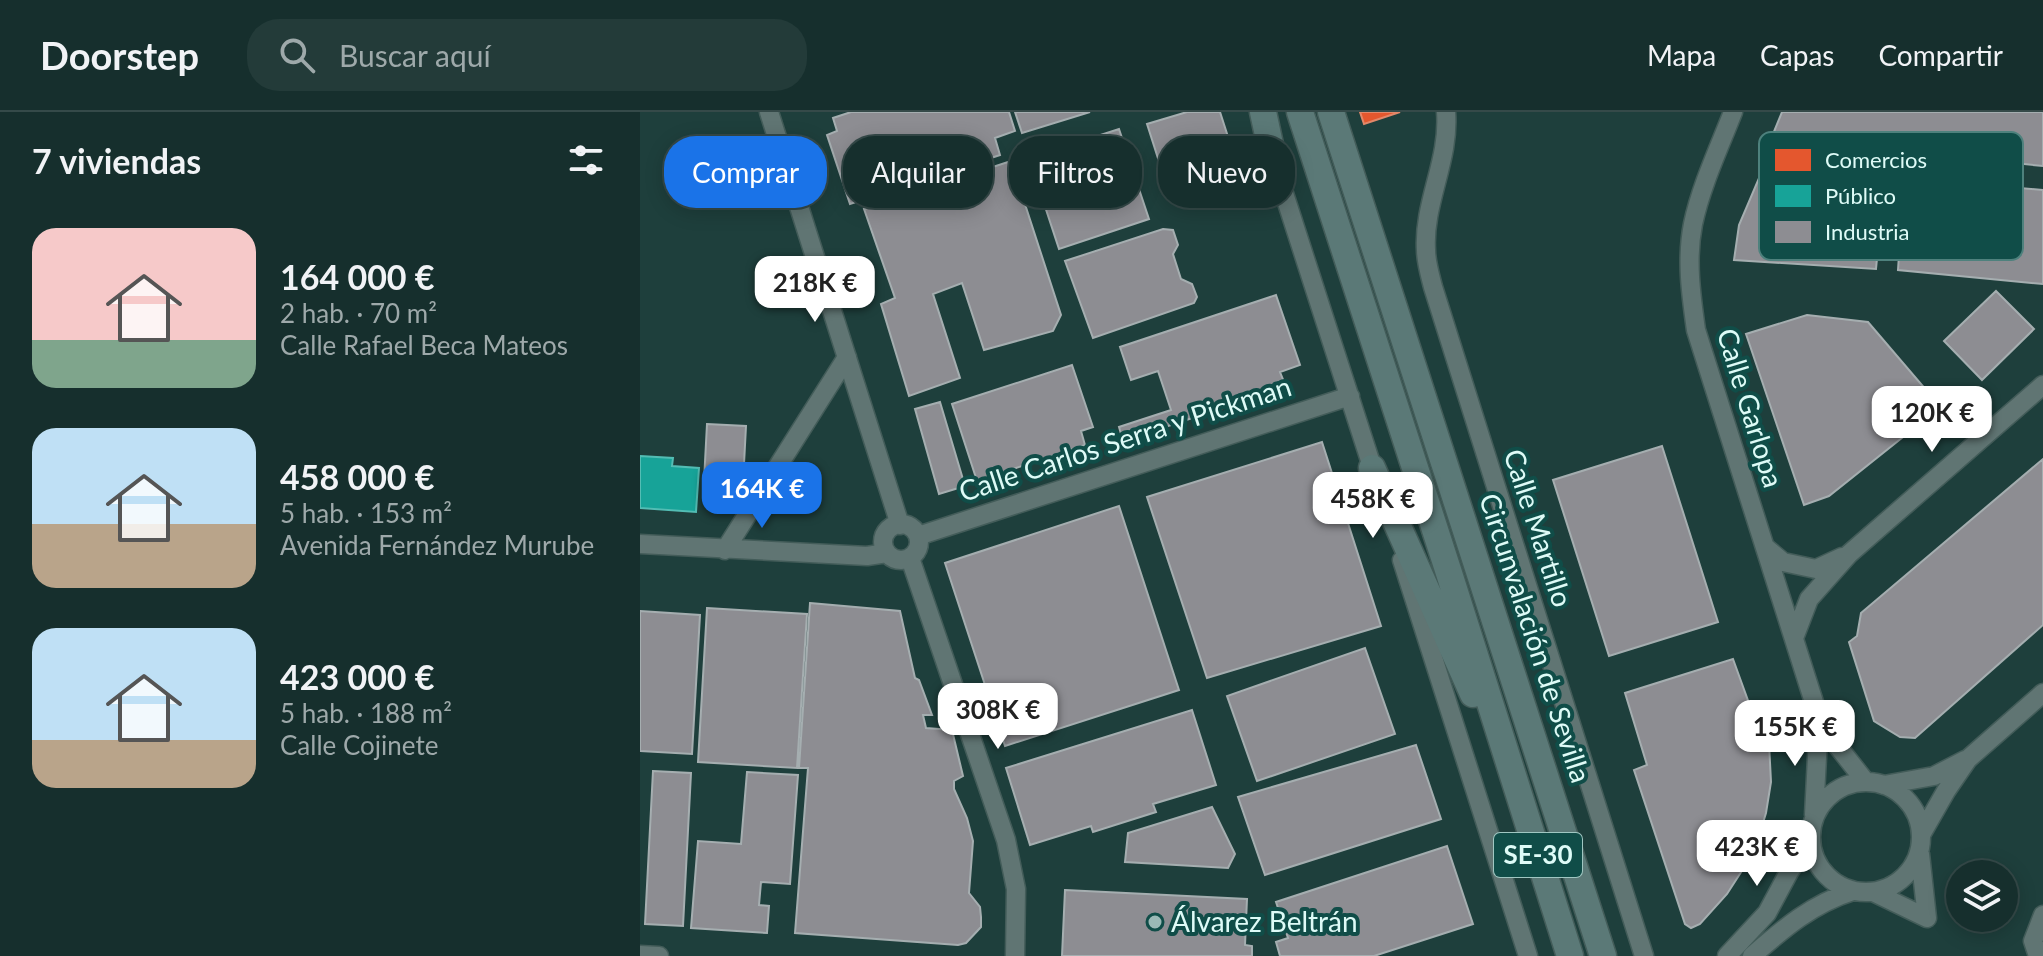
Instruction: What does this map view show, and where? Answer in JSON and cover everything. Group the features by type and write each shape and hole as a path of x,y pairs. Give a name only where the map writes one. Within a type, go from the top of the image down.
{"highway":[{"path":"1260,112 1267,136"},
{"name":"SE-30","path":"1300,112 1570,956"},
{"name":"Circunvalación de Sevilla","path":"1331,112 1603,956"},
{"path":"1372,468 1468,685 1505,753"}],"street":[{"path":"769,112 900,525"},
{"name":"Calle Martillo","path":"1446,112 1445,150 1430,209 1425,249 1433,287 1646,954"},
{"name":"Calle Garlopa","path":"1733,112 1693,226 1689,280 1696,330 1819,718 1865,781"},
{"path":"1289,208 1528,956"},
{"path":"725,550 847,357"},
{"path":"1794,638 1809,599 1849,554 2043,385"},
{"name":"Calle Carlos Serra y Pickman","path":"918,536 1350,396"},
{"path":"900,525 911,527 918,536 917,551 910,558 900,560 890,557 884,548 884,538 890,528 900,525"},
{"path":"640,544 867,556 887,553"},
{"path":"1764,546 1783,562 1816,569 1849,554"},
{"path":"910,558 1006,840 1016,889 1015,956"},
{"path":"1752,956 1810,909 1853,891 1873,892 1892,886 1907,874 1946,791 1968,759 2043,693"},
{"name":"Calle Garlopa","path":"1812,830 1819,718"},
{"path":"1884,785 1934,776 1968,759"},
{"path":"1727,956 1767,913 1812,830 1822,803 1836,790 1865,781 1884,785 1906,798 1917,814 1921,842 1920,873 1927,918 1873,892"},
{"path":"1812,830 1815,858 1822,870 1836,883 1853,891"},
{"path":"2038,956 2033,941 2043,915"},
{"path":"640,955 659,956"}],"building: Comercios":[{"path":"1360,112 1400,112 1364,124"}],"building: Público":[{"path":"640,456 673,458 672,466 699,468 696,512 640,508"}],"building: Industria":[{"path":"851,112 1009,112 1015,131 995,138 1000,155 993,157 993,136 843,136 843,183 827,135 837,131 833,118"},
{"path":"1015,112 1090,112 1022,133"},
{"path":"1187,112 1220,112 1228,136 1158,136 1158,158 1147,124"},
{"path":"1782,112 2043,112 2043,166 2023,164 2023,132 1774,132"},
{"path":"1119,129 1121,136 1097,136"},
{"path":"1009,162 1009,208 1026,208 1061,315 1053,331 984,350 962,283 933,294 960,378 909,396 881,304 895,298 864,209 993,208 993,167"},
{"path":"1759,178 1759,260 1877,260 1876,269 1734,260 1739,225"},
{"path":"2023,188 2043,190 2043,284 1898,270 1899,260 2023,260"},
{"path":"1142,198 1149,219 1059,249 1045,208 1142,208"},
{"path":"1163,229 1173,230 1178,245 1173,254 1181,279 1192,284 1197,297 1194,303 1093,338 1065,261"},
{"path":"1996,291 2034,329 1982,380 1944,341"},
{"path":"1276,295 1300,365 1280,372 1286,387 1123,441 1119,427 1171,410 1158,371 1131,380 1120,347"},
{"path":"1807,315 1868,322 1933,398 1937,410 1829,496 1804,505 1746,334"},
{"path":"1072,365 1093,427 1081,431 1085,445 977,481 952,404"},
{"path":"940,402 965,486 939,494 915,409"},
{"path":"707,424 746,426 743,483 704,481"},
{"path":"1322,442 1381,626 1207,678 1147,497"},
{"path":"1662,446 1718,622 1609,656 1553,480"},
{"path":"2043,459 2043,625 1915,738 1900,737 1874,721 1849,642 1857,636 1861,613"},
{"path":"1119,506 1179,690 1005,746 945,563"},
{"path":"810,603 900,611 915,678 919,680 932,715 923,715 926,728 952,730 963,776 954,781 954,789 973,841 969,893 980,907 981,917 981,927 966,943 958,945 795,933 808,768 799,768"},
{"path":"707,608 807,614 797,768 698,762"},
{"path":"640,611 700,615 692,754 640,751"},
{"path":"1365,648 1395,734 1257,781 1227,696"},
{"path":"1733,659 1758,728 1768,723 1771,782 1766,813 1754,852 1727,894 1700,924 1691,928 1685,924 1634,770 1647,765 1625,693"},
{"path":"1192,710 1216,785 1153,804 1156,812 1093,832 1091,826 1030,845 1006,768"},
{"path":"1416,745 1441,819 1265,875 1238,797"},
{"path":"653,771 691,773 683,926 645,924"},
{"path":"747,772 798,775 790,884 761,882 759,905 769,906 767,933 691,928 698,841 741,844"},
{"name":"Álvarez Beltrán","path":"1212,807 1235,854 1228,868 1125,862 1128,833"},
{"path":"1447,846 1473,924 1374,956 1280,956 1276,942 1288,938 1276,902"},
{"name":"Álvarez Beltrán","path":"1065,890 1247,899 1245,945 1252,946 1252,956 1062,956"}],"place":[{"name":"Álvarez Beltrán","path":"1155,922"}]}
